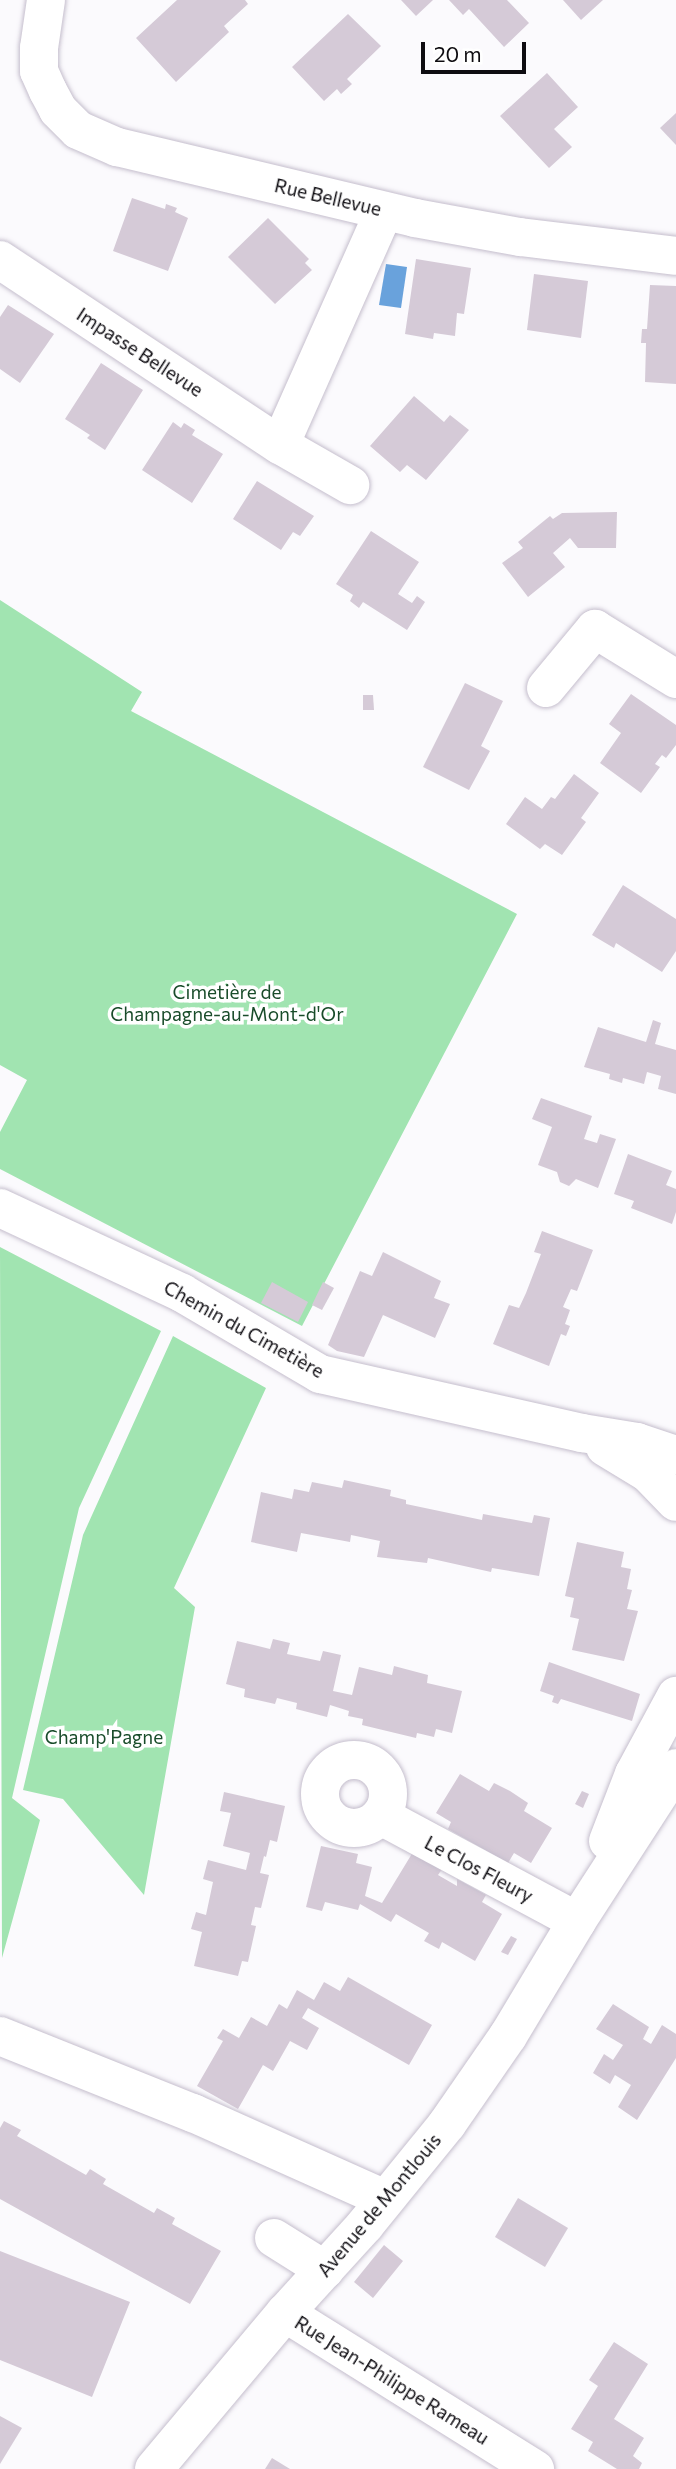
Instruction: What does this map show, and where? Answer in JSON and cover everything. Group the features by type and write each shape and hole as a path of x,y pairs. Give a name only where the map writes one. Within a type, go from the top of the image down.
{"street":[{"name":"Rue Bellevue","path":"46,0 39,48 39,71 48,91 58,110 78,130 117,147 384,211 520,237 676,256"},
{"path":"280,445 384,211"},
{"name":"Impasse Bellevue","path":"0,260 280,445 351,485"},
{"path":"547,688 595,629 676,679"},
{"name":"Chemin du Cimetière","path":"0,1208 182,1293 320,1374 582,1433 637,1442 676,1455"},
{"name":"Chemin du Cimetière","path":"582,1433 648,1473 676,1502"},
{"name":"Avenue de Montlouis","path":"577,1921 634,1774 676,1696"},
{"name":"Avenue de Montlouis","path":"155,2469 447,2124 501,2047 577,1921 676,1768"},
{"name":"Le Clos Fleury","path":"381,1816 577,1921"},
{"path":"0,2036 193,2113 385,2199"},
{"path":"274,2238 325,2270"},
{"name":"Rue Jean-Philippe Rameau","path":"285,2313 535,2469"}],"green space":[{"name":"Cimetière de Champagne-au-Mont-d'Or","path":"0,600 142,692 131,711 517,914 302,1326 0,1169 0,1132 27,1080 0,1065"},
{"path":"0,1247 161,1331 79,1508 12,1798 40,1820 2,1958"},
{"name":"Champ'Pagne","path":"173,1336 266,1388 174,1588 195,1607 144,1895 63,1799 23,1790 83,1535"}],"water":[{"path":"386,264 407,267 401,308 379,305"}],"building":[{"path":"177,0 245,0 248,4 224,26 229,32 176,82 136,38"},
{"path":"401,0 433,0 416,16"},
{"path":"449,0 507,0 529,23 504,47 469,9 463,15"},
{"path":"563,0 603,0 581,20"},
{"path":"348,14 381,46 347,79 352,84 341,94 337,89 324,101 292,67"},
{"path":"547,73 578,107 554,129 572,147 549,168 500,116"},
{"path":"676,113 676,145 660,128"},
{"path":"132,198 165,209 166,204 177,208 175,212 188,218 168,271 113,251"},
{"path":"268,218 309,259 305,263 312,270 275,304 228,257"},
{"path":"416,259 471,268 464,314 457,313 455,336 434,333 433,339 405,334"},
{"path":"534,274 588,281 581,338 527,330"},
{"path":"650,285 676,286 676,384 645,382 646,343 641,343 642,329 647,329"},
{"path":"8,305 54,334 20,383 0,369 0,317"},
{"path":"101,363 143,390 105,450 87,438 90,435 65,419"},
{"path":"414,396 444,422 450,415 469,430 426,480 407,465 400,472 370,446"},
{"path":"173,422 181,428 184,423 195,430 192,435 223,454 192,503 142,470"},
{"path":"257,481 314,516 300,536 293,532 281,550 233,519"},
{"path":"617,512 616,548 578,548 570,538 553,553 565,567 528,597 502,563 523,548 518,542 550,516 553,519 562,513"},
{"path":"371,531 419,562 398,594 412,603 417,596 425,602 407,630 363,602 359,608 350,601 353,595 336,584"},
{"path":"465,683 503,701 481,746 490,751 469,790 423,767"},
{"path":"631,694 676,725 676,745 666,758 662,755 655,764 660,767 641,793 600,763 621,733 609,724"},
{"path":"363,695 373,695 374,710 363,710"},
{"path":"574,774 599,793 581,818 586,822 562,855 545,844 540,849 506,824 525,797 542,809 551,797 555,799"},
{"path":"623,885 676,919 676,951 662,972 616,943 614,948 592,935"},
{"path":"653,1020 661,1023 655,1044 676,1050 676,1094 658,1089 661,1076 647,1072 644,1084 623,1078 622,1083 609,1079 610,1074 584,1067 598,1027 646,1042"},
{"path":"541,1098 592,1116 584,1139 597,1143 600,1134 616,1139 598,1188 576,1179 569,1186 560,1182 557,1172 538,1165 552,1127 532,1119"},
{"path":"628,1154 672,1171 666,1185 676,1189 676,1212 672,1224 631,1208 634,1201 614,1194"},
{"path":"542,1231 593,1250 577,1291 571,1289 563,1307 570,1310 565,1324 570,1326 566,1336 561,1334 549,1366 493,1344 509,1305 519,1308 526,1293 541,1254 534,1252"},
{"path":"383,1252 441,1281 434,1298 450,1304 435,1338 383,1315 364,1357 337,1351 328,1345 360,1271 372,1276"},
{"path":"272,1282 308,1302 298,1322 261,1303"},
{"path":"323,1282 334,1288 322,1310 312,1305"},
{"path":"344,1480 391,1490 390,1496 406,1500 406,1504 482,1520 483,1514 532,1523 534,1515 550,1518 539,1576 492,1568 491,1572 428,1558 427,1563 377,1557 380,1541 351,1535 350,1542 301,1533 297,1552 251,1542 261,1492 292,1499 294,1489 309,1492 312,1482 342,1488"},
{"path":"577,1542 624,1552 621,1567 631,1569 627,1589 632,1590 627,1609 638,1611 624,1661 572,1650 579,1619 570,1617 574,1598 565,1596"},
{"path":"273,1639 290,1643 287,1654 320,1661 323,1651 341,1655 333,1691 352,1695 359,1667 392,1675 394,1666 428,1675 427,1683 462,1691 452,1733 436,1729 434,1737 417,1733 416,1738 362,1725 363,1719 348,1716 349,1711 330,1705 327,1717 296,1709 297,1703 277,1698 275,1704 244,1697 245,1689 226,1684 237,1641 270,1649"},
{"path":"549,1662 640,1694 632,1721 561,1699 558,1704 552,1702 554,1696 540,1691"},
{"path":"460,1774 489,1791 494,1783 510,1791 528,1803 524,1811 552,1828 531,1863 514,1853 508,1863 448,1829 451,1822 436,1813"},
{"path":"582,1791 589,1794 583,1808 575,1804"},
{"path":"224,1792 285,1806 277,1842 270,1840 266,1857 264,1856 260,1873 269,1875 261,1908 255,1907 251,1925 256,1926 248,1962 242,1961 238,1976 194,1966 202,1932 191,1929 196,1912 206,1915 213,1882 203,1879 208,1860 246,1870 250,1853 223,1846 231,1813 220,1811"},
{"path":"321,1846 358,1854 356,1863 372,1867 365,1896 382,1903 413,1852 442,1869 438,1875 457,1886 457,1879 486,1895 482,1902 502,1914 475,1961 442,1942 439,1949 424,1941 429,1933 396,1914 391,1922 360,1904 358,1910 325,1902 322,1911 306,1907"},
{"path":"511,1936 517,1939 508,1955 501,1952"},
{"path":"348,1977 432,2025 409,2065 308,2008 302,2018 319,2028 307,2050 290,2041 273,2071 263,2065 238,2109 197,2086 223,2041 217,2038 223,2029 239,2038 251,2017 267,2026 279,2004 287,2009 297,1990 314,2000 324,1982 340,1991"},
{"path":"613,2004 649,2027 643,2039 651,2044 662,2025 676,2034 676,2058 637,2120 618,2107 631,2085 615,2075 610,2084 593,2073 604,2054 613,2060 623,2045 596,2029"},
{"path":"4,2121 21,2130 17,2136 86,2175 90,2169 106,2179 103,2184 154,2213 157,2208 175,2218 172,2224 221,2251 190,2304 0,2199 0,2128"},
{"path":"518,2198 568,2228 545,2267 495,2237"},
{"path":"384,2245 403,2261 373,2298 354,2282"},
{"path":"0,2251 130,2302 92,2397 0,2360"},
{"path":"614,2342 648,2364 614,2419 644,2438 633,2456 642,2463 639,2469 617,2469 588,2451 593,2442 571,2429 598,2386 589,2380"},
{"path":"0,2416 22,2428 0,2464"},
{"path":"272,2458 290,2469 265,2469"}]}
